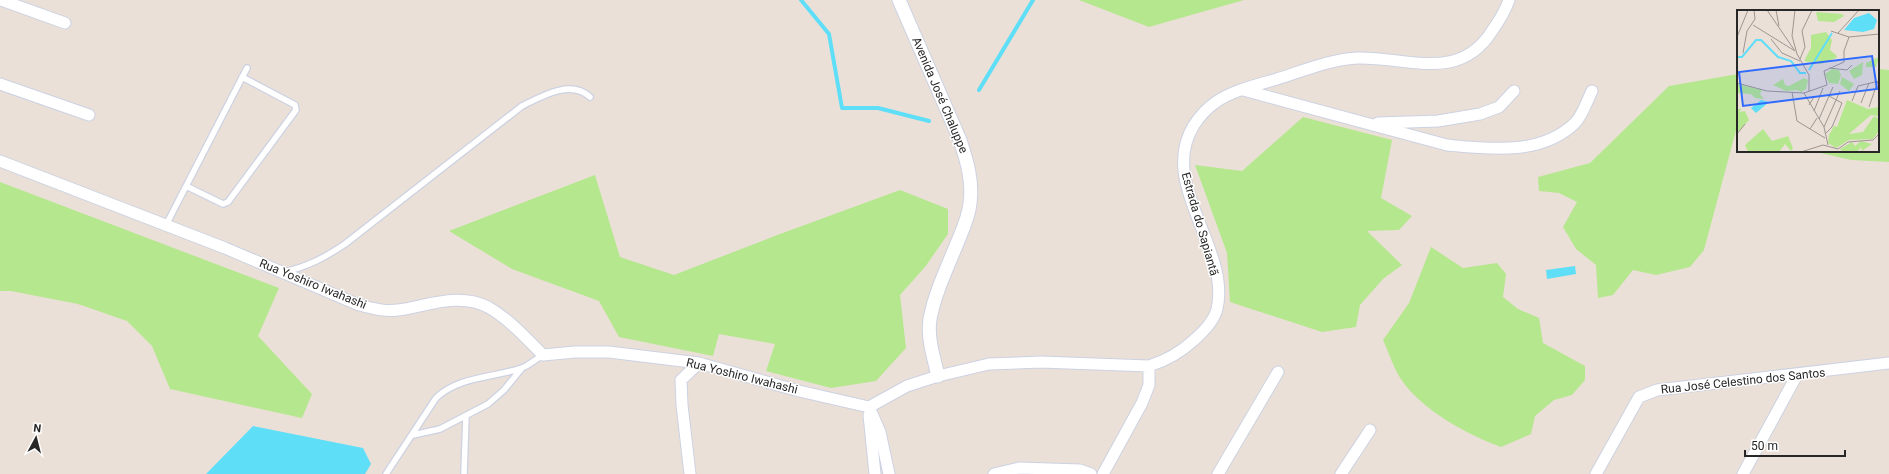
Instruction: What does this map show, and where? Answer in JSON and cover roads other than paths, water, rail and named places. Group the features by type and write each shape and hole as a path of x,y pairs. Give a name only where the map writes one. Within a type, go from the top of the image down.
{"street":[{"path":"1,0 65,23"},
{"name":"Avenida José Chaluppe","path":"899,0 960,140 968,163 971,185 970,204 965,224 935,297 930,320 930,342 938,376"},
{"name":"Estrada do Sapiantã","path":"869,407 907,386 938,376 989,364 1041,362 1094,363 1131,367 1149,366 1159,363 1185,348 1205,331 1216,310 1218,290 1216,271 1185,180 1183,160 1189,134 1200,116 1216,101 1242,90 1337,60 1358,58 1439,64 1458,61 1471,54 1487,39 1505,10 1509,0"},
{"path":"0,84 89,115"},
{"path":"1242,90 1447,145 1478,148 1517,148 1538,144 1560,134 1576,122 1592,91"},
{"path":"1365,123 1438,121 1480,114 1499,107 1514,91"},
{"name":"Rua Yoshiro Iwahashi","path":"0,161 166,225 359,305 380,310 397,310 445,300 468,301 487,306 509,322 543,354 609,352 699,363 839,401 869,407"},
{"path":"690,474 682,405 681,380 699,363"},
{"name":"Rua José Celestino dos Santos","path":"1596,474 1639,397 1657,390 1672,387 1797,375 1889,363"},
{"path":"1103,474 1142,403 1149,385 1149,366"},
{"path":"1218,474 1278,372"},
{"path":"1743,474 1797,375"},
{"path":"869,407 875,474"},
{"path":"869,407 880,432 889,474"},
{"path":"1341,474 1370,430"},
{"path":"994,474 1018,468 1080,470 1092,474"}],"lane":[{"path":"166,225 247,68"},
{"path":"186,186 223,204 228,202 296,110 295,105 242,77"},
{"path":"282,272 306,267 339,248 522,106 548,93 567,90 584,92 590,97"},
{"path":"413,435 440,429 488,404 522,368 543,354"},
{"path":"386,474 436,398 448,389 481,377 522,368"},
{"path":"464,474 466,416"}],"water":[{"path":"1575,266 1576,274 1547,279 1546,270"},
{"path":"253,426 363,448 371,464 365,474 206,474"}],"waterway":[{"path":"801,0 829,34 842,108 878,108 929,121"},
{"path":"979,90 1033,0"}]}
